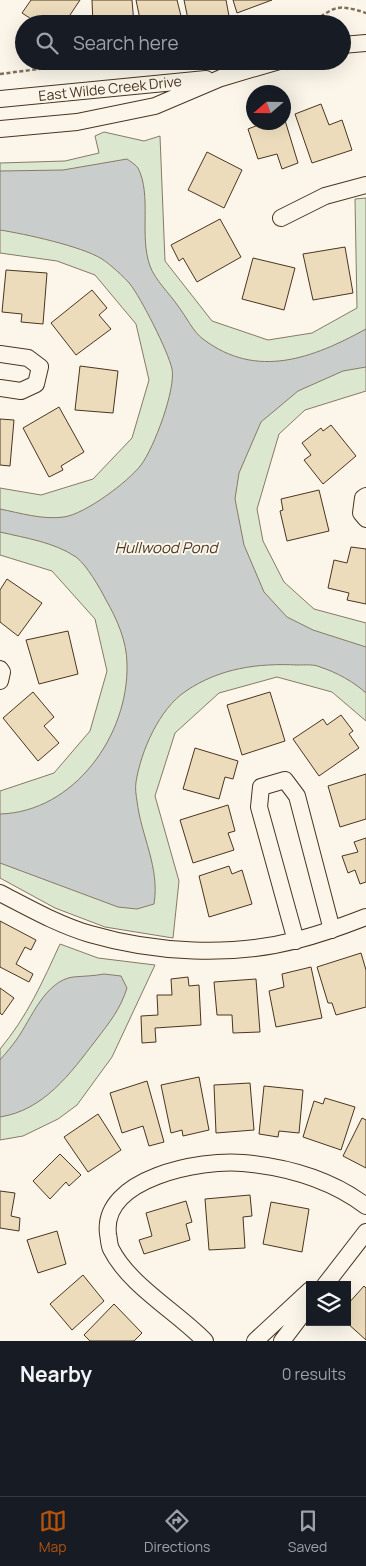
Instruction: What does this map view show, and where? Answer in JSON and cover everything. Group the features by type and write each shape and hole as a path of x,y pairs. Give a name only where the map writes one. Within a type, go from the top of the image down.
{"street":[{"path":"351,44 366,43"},
{"name":"East Wilde Creek Drive","path":"0,128 77,122 154,106 221,78 248,70"},
{"name":"East Wilde Creek Drive","path":"0,99 221,78"},
{"path":"282,218 325,196 366,185"},
{"path":"0,354 28,358 40,367 36,384 20,392 0,388"},
{"path":"366,496 363,498 361,513 366,519"},
{"path":"0,669 2,672 0,681"},
{"path":"296,941 259,807 261,787 285,780 297,796 332,930"},
{"path":"0,893 47,917 89,934 145,946 189,949 250,948 296,941 366,917"},
{"path":"205,1341 132,1277 110,1248 107,1223 118,1199 138,1184 170,1172 201,1165 241,1162 282,1168 318,1178 351,1195 366,1206"},
{"path":"328,1281 366,1232"},
{"path":"319,1281 349,1253"},
{"path":"254,1341 306,1294"},
{"path":"282,1341 306,1309"}],"path":[{"path":"324,15 344,6 366,13"},
{"path":"0,74 31,70"}],"green space":[{"name":"Hullwood Pond","path":"104,132 144,141 160,136 165,261 212,321 268,340 312,333 357,308 355,199 366,198 366,391 305,410 279,434 257,509 263,541 284,582 314,609 366,623 366,721 332,692 277,677 219,693 175,733 155,796 179,881 173,938 105,927 55,908 0,878 0,791 54,773 90,731 107,671 95,619 52,571 0,555 0,488 41,495 93,479 132,438 149,380 136,324 95,275 57,261 0,253 0,163 65,161 99,153 95,136"},
{"path":"60,944 98,958 155,965 112,1057 77,1105 58,1119 23,1136 0,1140 0,1049 10,1037 41,985"}],"water":[{"name":"Hullwood Pond","path":"127,159 138,168 142,179 145,203 145,242 152,271 203,339 223,352 244,359 264,362 305,356 326,349 366,329 366,367 343,371 298,391 261,422 239,473 235,499 244,545 264,592 287,617 313,630 366,647 366,693 344,678 318,666 268,665 226,672 212,677 199,683 176,699 153,732 138,770 136,794 139,814 152,864 155,890 154,904 137,909 118,907 0,863 0,814 27,810 51,800 73,784 92,765 107,742 118,717 125,691 127,656 123,639 110,607 84,565 76,557 58,548 39,541 0,532 0,509 40,517 56,518 73,515 94,504 126,480 141,465 158,432 171,390 172,369 160,338 135,291 113,267 93,254 67,245 0,230 0,171 63,170"},
{"path":"104,974 121,976 127,988 118,1010 110,1022 55,1089 30,1107 0,1117 0,1060 17,1039 40,1002 54,986 63,980 73,977"}],"building":[{"path":"31,0 80,0 70,15 25,15 22,13"},
{"path":"92,0 132,0 133,15 93,15"},
{"path":"136,0 177,0 181,15 139,15"},
{"path":"184,0 226,0 229,15 187,15"},
{"path":"233,0 272,0 237,13"},
{"path":"321,104 329,125 342,120 352,150 312,163 295,114"},
{"path":"248,130 288,130 298,163 282,169 277,154 258,159"},
{"path":"207,152 242,170 224,208 188,190"},
{"path":"220,219 241,257 197,282 183,258 179,261 171,245"},
{"path":"345,247 353,293 313,300 303,254"},
{"path":"253,258 295,268 284,310 242,299"},
{"path":"6,270 47,273 43,324 21,322 22,314 2,312"},
{"path":"92,290 107,308 99,315 111,329 76,355 51,323"},
{"path":"80,366 118,371 113,413 75,410"},
{"path":"59,407 84,452 61,466 63,470 49,477 23,428"},
{"path":"0,419 14,420 10,466 0,465"},
{"path":"331,425 356,456 323,484 304,460 311,455 302,443 321,428 323,431"},
{"path":"319,490 329,531 287,541 280,511 283,510 281,499"},
{"path":"351,547 366,549 366,604 347,600 349,593 328,588 334,560 347,563"},
{"path":"7,579 42,603 18,636 0,622 0,590"},
{"path":"68,631 78,674 39,684 26,640"},
{"path":"33,692 54,717 44,726 59,743 38,761 3,718"},
{"path":"270,692 285,741 242,755 227,705"},
{"path":"341,715 353,731 349,734 359,748 319,776 293,739 323,719 327,725"},
{"path":"195,748 238,761 233,779 225,777 219,799 183,789"},
{"path":"366,774 366,819 340,827 328,786"},
{"path":"228,805 235,831 228,833 234,850 193,863 180,820"},
{"path":"366,838 366,882 360,884 355,870 348,873 342,856 358,852 354,842"},
{"path":"229,866 232,874 242,870 252,904 209,917 199,876"},
{"path":"0,921 36,940 31,950 25,947 16,964 33,974 29,982 0,967"},
{"path":"361,953 366,970 366,1007 336,1015 332,1003 328,1003 317,967"},
{"path":"311,967 322,1018 276,1027 269,991 284,987 282,974"},
{"path":"188,977 189,986 199,985 201,1025 155,1028 156,1042 142,1043 141,1016 158,1015 157,995 172,995 171,979"},
{"path":"256,979 260,1032 233,1033 232,1015 217,1015 214,982"},
{"path":"0,988 14,998 2,1015 0,1013"},
{"path":"199,1077 209,1130 183,1136 182,1130 171,1133 161,1085"},
{"path":"147,1081 164,1142 149,1146 143,1126 122,1133 110,1093"},
{"path":"250,1083 254,1130 216,1133 214,1085"},
{"path":"264,1086 303,1090 299,1133 279,1131 278,1137 259,1134"},
{"path":"325,1098 355,1107 341,1150 303,1137 314,1101 323,1104"},
{"path":"98,1114 121,1150 88,1172 64,1137"},
{"path":"362,1118 366,1120 366,1168 343,1156"},
{"path":"60,1154 81,1175 69,1186 66,1182 50,1199 33,1181"},
{"path":"0,1191 15,1193 11,1216 20,1218 19,1231 0,1228"},
{"path":"250,1195 252,1216 243,1217 245,1248 209,1250 205,1199"},
{"path":"186,1201 192,1222 186,1224 190,1240 144,1254 139,1240 152,1236 146,1213"},
{"path":"271,1202 309,1209 302,1252 263,1244"},
{"path":"57,1231 66,1264 38,1273 27,1240"},
{"path":"83,1275 104,1301 72,1330 50,1304"},
{"path":"364,1286 366,1288 366,1340 350,1326 351,1301"},
{"path":"114,1304 142,1333 134,1341 90,1341 84,1335"}]}
